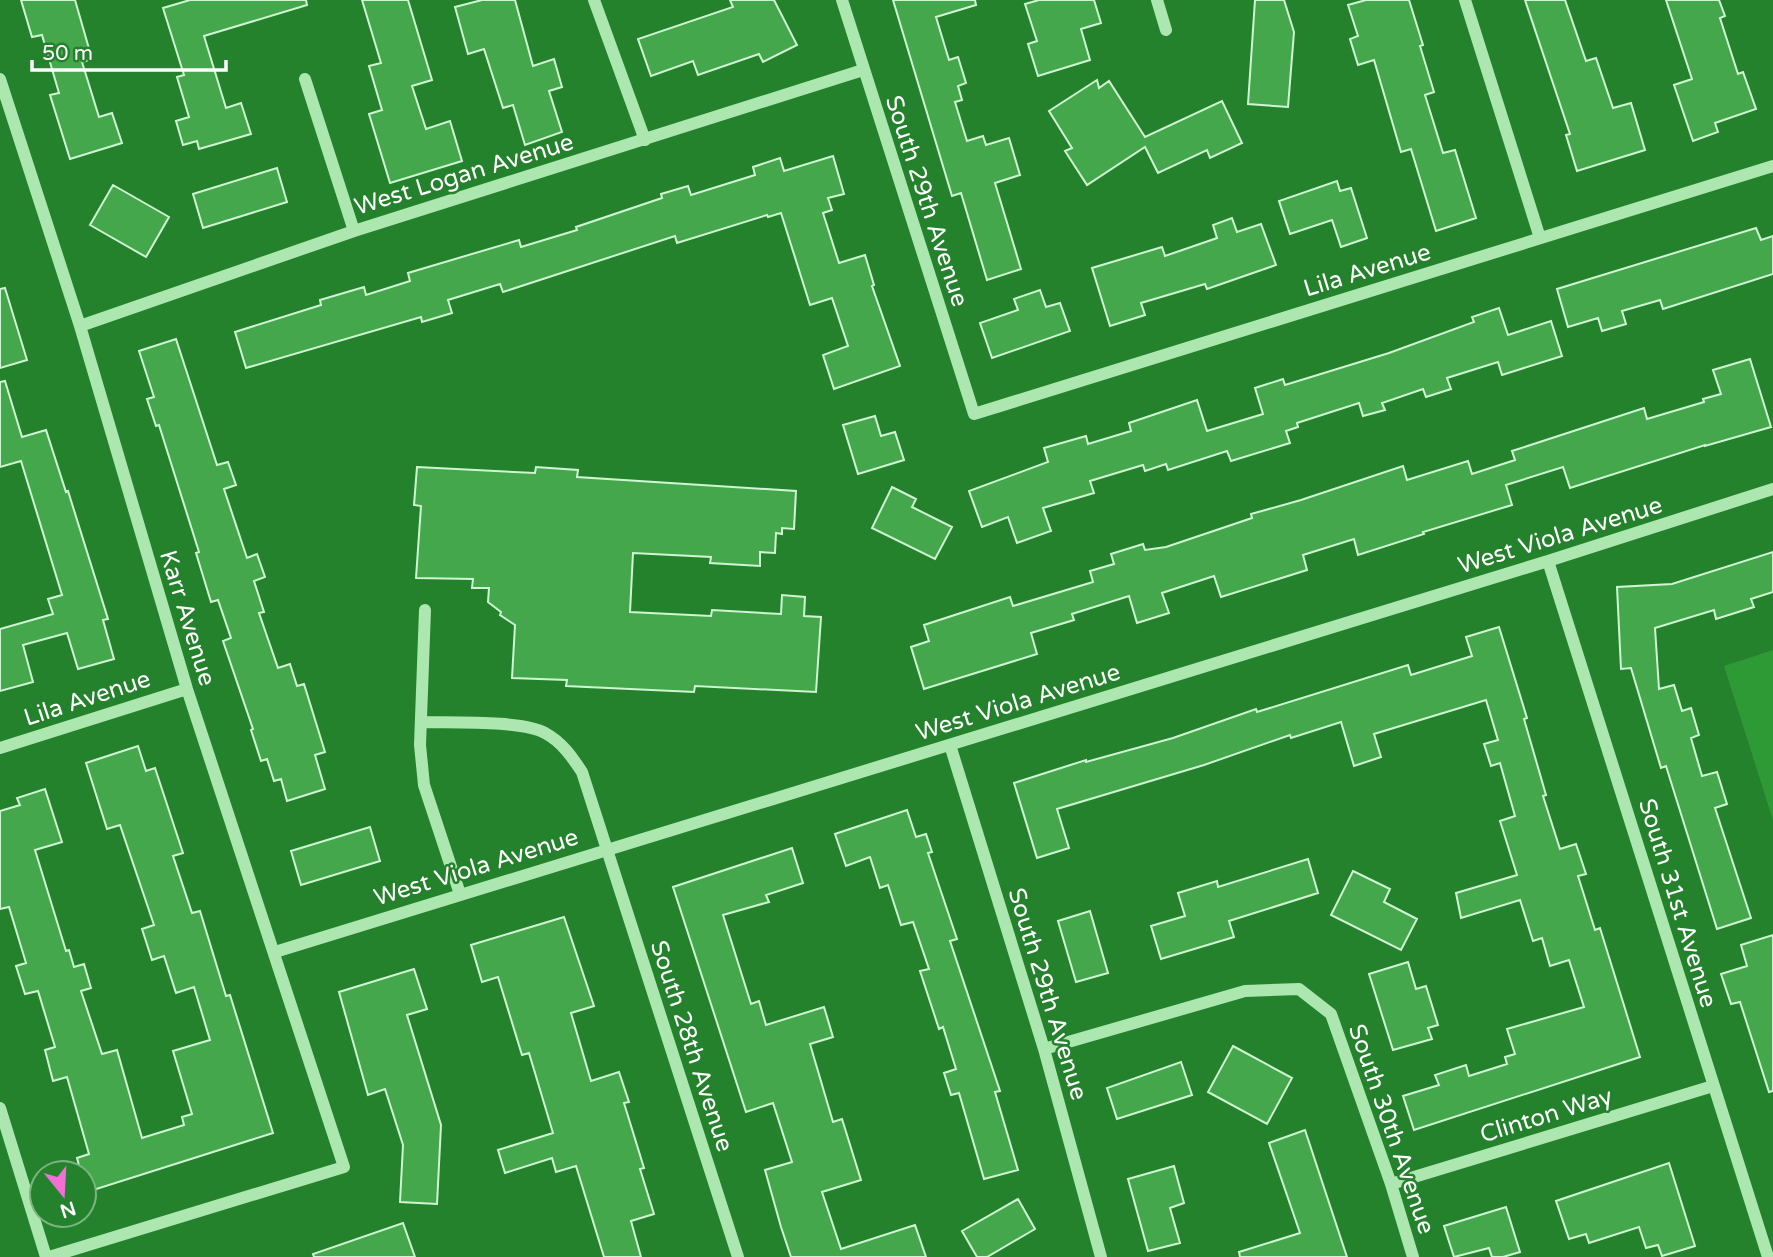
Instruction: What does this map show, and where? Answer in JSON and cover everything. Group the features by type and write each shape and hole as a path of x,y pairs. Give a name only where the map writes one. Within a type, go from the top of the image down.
{"street":[{"path":"594,0 645,140"},
{"name":"South 29th Avenue","path":"842,0 974,414"},
{"path":"1157,0 1166,30"},
{"path":"1465,0 1540,238"},
{"name":"West Logan Avenue","path":"80,326 354,230 863,70"},
{"name":"Karr Avenue","path":"0,79 80,326 187,689 344,1167 47,1257"},
{"path":"305,79 354,230"},
{"name":"Lila Avenue","path":"974,414 1773,166"},
{"name":"West Viola Avenue","path":"275,952 1548,561 1773,489"},
{"name":"South 31st Avenue","path":"1548,561 1768,1257"},
{"path":"425,610 421,722 424,785 460,894"},
{"name":"Lila Avenue","path":"0,748 187,689"},
{"name":"South 28th Avenue","path":"421,722 506,724 544,732 567,750 582,772 738,1257"},
{"name":"South 29th Avenue","path":"950,745 1044,1049 1101,1257"},
{"name":"South 30th Avenue","path":"1044,1049 1244,991 1298,989 1331,1014 1391,1184 1413,1257"},
{"name":"Clinton Way","path":"1391,1184 1713,1086"},
{"path":"0,1108 47,1257"}],"green space":[{"path":"1773,650 1773,820 1724,666"}],"building":[{"path":"21,0 75,0 92,59 82,62 99,117 112,113 122,143 70,159 50,95 59,93 42,35 32,37"},
{"path":"190,0 306,0 307,5 204,36 226,108 241,103 251,134 199,149 197,141 183,145 176,121 189,117 177,77 184,75 163,8"},
{"path":"362,0 408,0 432,80 412,86 426,129 450,121 462,161 390,183 369,114 382,110 369,66 381,63"},
{"path":"482,0 515,0 533,66 554,59 562,87 549,91 562,132 525,145 513,105 503,108 484,49 468,54 455,7"},
{"path":"730,0 774,0 797,45 763,62 759,54 698,75 693,61 651,76 638,39 733,7"},
{"path":"893,0 975,0 976,5 936,17 949,60 958,57 966,83 958,86 962,100 955,102 967,141 983,136 986,145 1009,138 1020,175 995,183 1021,269 987,280 961,193 952,196"},
{"path":"1039,0 1094,0 1101,23 1081,29 1090,60 1038,76 1028,44 1037,41 1025,4"},
{"path":"1255,0 1284,0 1294,32 1288,107 1248,104"},
{"path":"1366,0 1409,0 1434,92 1425,95 1443,153 1455,150 1476,218 1436,231 1411,149 1401,152 1374,60 1358,65 1350,39 1358,36 1348,5"},
{"path":"1525,0 1565,0 1586,61 1596,58 1613,108 1631,103 1645,150 1577,171 1566,135 1570,134"},
{"path":"1666,0 1719,0 1725,16 1720,18 1738,74 1743,72 1756,109 1715,123 1718,132 1693,141 1674,85 1692,79"},
{"path":"1097,80 1099,88 1109,81 1145,137 1222,101 1242,143 1210,158 1207,150 1158,173 1145,147 1087,185 1065,151 1072,148 1049,111"},
{"path":"833,156 844,194 828,198 832,210 823,213 839,263 865,255 874,285 872,286 900,366 834,389 823,355 848,346 832,298 810,305 781,213 677,243 675,236 503,292 500,284 448,300 452,313 422,322 421,317 246,368 235,332 321,305 320,300 364,287 366,295 410,281 408,273 519,240 521,247 577,230 576,227 662,198 661,194 688,186 691,195 755,175 753,167 780,158 784,171"},
{"path":"277,168 287,202 203,228 193,194"},
{"path":"1337,181 1340,191 1351,188 1367,238 1341,247 1332,220 1290,234 1279,201"},
{"path":"113,185 169,217 146,257 90,225"},
{"path":"1232,218 1237,232 1261,224 1276,265 1207,289 1205,284 1141,303 1145,315 1110,326 1092,268 1162,247 1165,256 1217,238 1213,225"},
{"path":"1756,228 1761,240 1773,236 1773,274 1663,309 1660,300 1622,311 1626,324 1602,331 1598,318 1568,327 1557,289"},
{"path":"5,288 27,360 0,368 0,289"},
{"path":"1040,290 1046,307 1060,303 1070,331 992,358 980,323 1018,310 1014,299"},
{"path":"1499,308 1508,335 1551,321 1562,356 1502,375 1498,362 1447,378 1451,389 1426,397 1423,389 1382,403 1385,410 1363,416 1359,403 1297,423 1298,427 1286,431 1290,443 1231,461 1227,451 1168,470 1166,464 1145,471 1143,465 1090,481 1094,493 1043,508 1051,531 1017,543 1008,517 982,527 969,491 1048,462 1044,448 1086,436 1088,444 1131,431 1129,423 1197,400 1207,431 1263,414 1255,388 1283,379 1285,385 1389,353 1474,322 1472,317"},
{"path":"176,339 217,465 228,462 236,485 224,489 247,558 257,554 265,577 254,581 264,612 259,613 278,668 290,664 297,686 304,684 325,752 315,755 325,789 287,801 281,779 274,781 267,759 261,761 223,641 231,638 218,600 211,602 196,553 199,552 159,425 156,426 147,399 154,397 139,351"},
{"path":"1750,359 1771,427 1570,488 1563,467 1506,485 1512,505 1358,555 1354,539 1303,555 1307,570 1221,597 1214,576 1162,593 1169,613 1137,623 1129,596 1072,614 1074,620 1031,633 1037,654 924,689 911,647 929,641 924,625 1010,597 1013,606 1093,582 1090,571 1114,564 1111,554 1143,544 1145,550 1166,547 1252,518 1251,514 1403,466 1407,480 1468,461 1472,474 1515,460 1512,451 1644,408 1647,419 1704,402 1703,399 1721,394 1713,370"},
{"path":"5,381 22,437 46,430 108,619 103,620 114,659 78,669 67,633 23,645 33,682 0,691 0,629 53,614 48,599 62,595 21,461 0,467 0,382"},
{"path":"875,416 881,436 895,432 904,460 858,474 843,425"},
{"path":"417,467 535,473 536,467 578,470 577,477 796,491 794,529 782,528 782,534 776,533 775,553 760,552 760,566 710,563 711,557 633,553 630,612 711,616 712,610 781,614 782,595 805,597 804,616 821,617 816,692 695,686 694,692 566,686 567,680 512,678 515,625 500,615 501,612 488,602 489,588 472,588 473,579 416,578 421,506 414,505"},
{"path":"892,487 916,499 912,507 952,527 935,559 872,528"},
{"path":"1773,552 1773,592 1751,599 1754,607 1716,619 1714,610 1655,628 1659,689 1674,685 1682,711 1691,708 1699,735 1691,738 1702,776 1717,772 1727,804 1715,808 1751,918 1717,929 1666,766 1661,768 1631,668 1621,669 1617,587 1672,584"},
{"path":"1499,627 1527,718 1524,719 1546,795 1543,796 1560,849 1576,844 1586,874 1578,876 1595,930 1600,928 1640,1057 1414,1130 1403,1096 1439,1085 1435,1075 1466,1065 1469,1076 1507,1064 1505,1057 1515,1054 1507,1029 1584,1007 1569,960 1550,966 1542,938 1533,941 1520,900 1461,918 1456,893 1517,875 1500,821 1515,816 1500,763 1491,766 1484,744 1498,740 1486,700 1374,734 1381,757 1354,766 1341,722 1291,738 1290,735 1204,765 1057,809 1069,848 1037,858 1014,783 1086,760 1173,738 1256,709 1257,712 1408,665 1411,675 1472,656 1466,637"},
{"path":"138,746 146,771 155,768 183,853 173,856 192,913 200,911 226,996 230,995 273,1133 98,1189 98,1159 77,1159 89,1154 67,1077 53,1081 45,1050 55,1047 38,991 25,994 16,966 26,963 9,907 0,909 0,811 20,805 17,798 45,789 62,842 35,850 66,951 69,950 74,967 84,964 91,988 81,991 102,1054 117,1050 142,1138 184,1125 182,1117 192,1114 173,1051 210,1040 194,987 176,993 164,956 152,960 142,929 154,925 120,825 107,829 86,763"},
{"path":"907,810 916,837 926,834 932,852 928,853 957,939 950,941 1000,1091 995,1092 1018,1170 984,1179 959,1093 951,1095 944,1073 956,1069 943,1027 939,1029 920,971 929,969 913,922 901,925 888,885 880,888 870,857 846,866 835,834"},
{"path":"370,827 380,861 301,885 291,851"},
{"path":"792,848 803,883 766,895 769,902 723,915 751,1004 759,1001 766,1025 824,1007 833,1037 810,1044 833,1122 842,1119 861,1180 822,1192 841,1249 915,1225 926,1257 791,1257 781,1227 765,1170 792,1162 773,1103 746,1112 673,887"},
{"path":"1308,859 1318,893 1229,921 1234,937 1161,959 1151,926 1185,916 1178,893 1217,881 1218,887"},
{"path":"1353,871 1390,889 1384,902 1417,919 1401,950 1331,915"},
{"path":"1090,911 1108,973 1076,982 1058,921"},
{"path":"564,917 594,1006 571,1013 591,1081 619,1072 629,1102 624,1103 644,1168 640,1169 654,1214 631,1221 641,1257 604,1257 576,1166 556,1172 552,1158 505,1173 498,1150 553,1133 529,1053 522,1055 498,977 482,982 471,945"},
{"path":"1773,935 1773,1091 1769,1092 1740,1002 1731,1004 1721,974 1747,966 1741,945"},
{"path":"1408,962 1416,989 1426,986 1438,1025 1428,1028 1432,1039 1393,1050 1369,974"},
{"path":"414,969 427,1009 407,1015 441,1125 437,1204 400,1202 403,1145 385,1089 368,1095 339,992"},
{"path":"1233,1046 1292,1078 1267,1124 1208,1092"},
{"path":"1181,1062 1192,1095 1117,1119 1107,1088"},
{"path":"1305,1130 1347,1257 1240,1257 1239,1252 1300,1233 1269,1143"},
{"path":"1669,1163 1695,1246 1662,1256 1658,1245 1646,1248 1639,1227 1589,1243 1586,1234 1569,1239 1556,1201"},
{"path":"1174,1166 1184,1203 1170,1208 1180,1243 1148,1251 1128,1179"},
{"path":"1018,1199 1035,1229 987,1257 977,1257 962,1231"},
{"path":"1506,1207 1520,1252 1492,1257 1489,1248 1454,1257 1444,1226"},
{"path":"403,1223 415,1257 314,1257 313,1254"}]}
